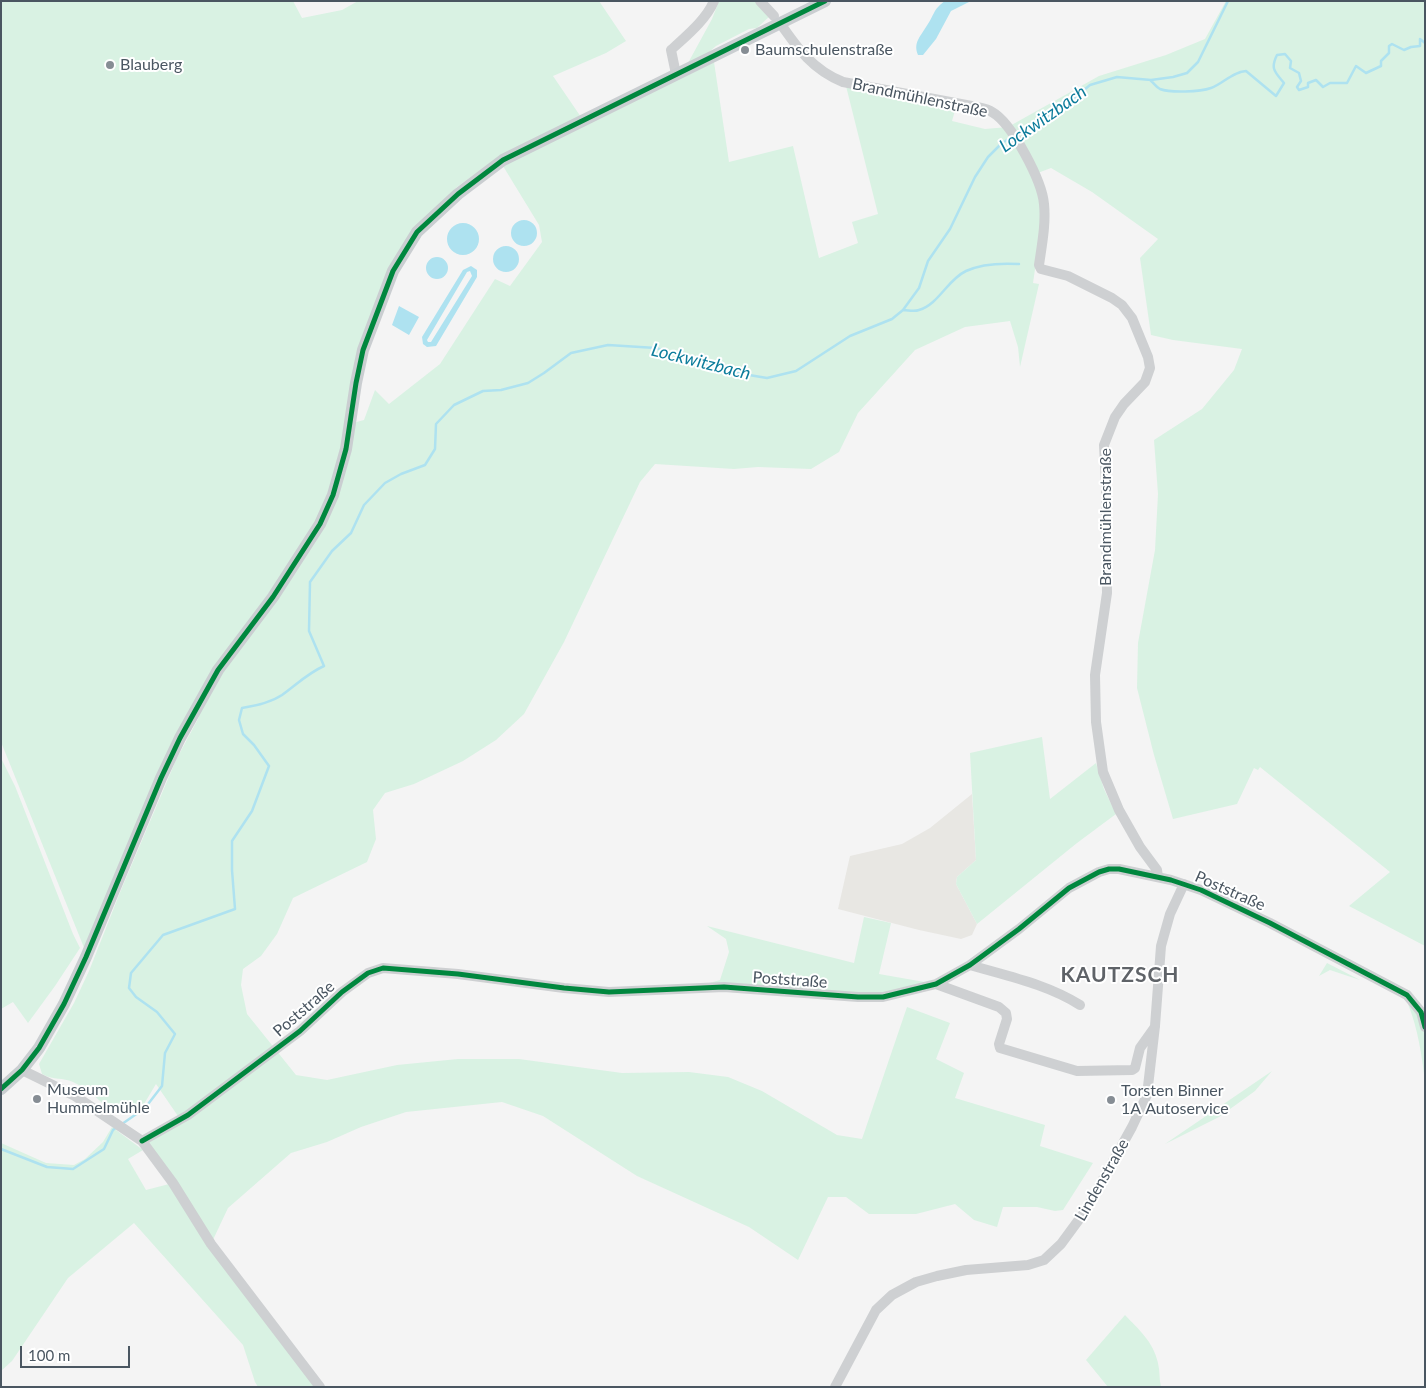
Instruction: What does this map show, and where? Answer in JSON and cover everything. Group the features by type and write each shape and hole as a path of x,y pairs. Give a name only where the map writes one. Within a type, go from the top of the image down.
{"main road":[{"path":"1,1089 22,1070 39,1048 64,1004 86,957 161,778 180,738 218,670 273,597 320,524 333,495 346,449 363,350 393,271 417,232 458,194 503,160 676,74 777,20 825,1"}],"street":[{"path":"676,74 671,50 694,28 714,1"},
{"path":"760,1 777,20"},
{"name":"Brandmühlenstraße","path":"777,20 792,41 817,69 842,82 977,107 992,112 1008,127 1018,144 1035,174 1044,202 1040,269 1068,276 1112,298 1122,304 1132,318 1148,357 1150,368 1146,382 1124,404 1115,417 1104,445 1107,593 1095,674 1096,722 1103,772 1119,810 1140,847 1158,870 1158,877"},
{"name":"Poststraße","path":"142,1141 188,1115 300,1031 342,992 368,973 383,968 458,974 609,992 724,987 883,998 936,984 970,965 1019,929 1069,888 1099,872 1119,869 1184,884 1270,923 1407,995 1420,1012 1425,1027"},
{"name":"Lindenstraße","path":"835,1387 876,1310 892,1295 916,1282 937,1276 966,1270 1028,1266 1044,1260 1061,1244 1086,1210 1142,1108 1147,1095 1155,1026 1161,946 1170,914 1184,884"},
{"path":"970,965 1045,988 1066,996 1080,1005"},
{"name":"Lindenstraße","path":"936,984 999,1007 1006,1013 1007,1019 998,1044 1000,1048 1077,1071 1132,1070 1140,1048 1155,1026"},
{"path":"22,1070 75,1096 142,1141 173,1183 211,1244 320,1387"}],"shaded area":[{"path":"972,794 976,860 957,877 956,884 977,924 972,935 961,939 838,909 850,856 902,844 930,828"}],"green space":[{"path":"1,1 293,1 302,18 342,10 358,1 599,1 626,41 606,53 553,76 583,120 486,166 457,187 414,228 389,269 349,424 364,420 375,390 389,404 440,364 495,279 510,286 542,242 539,225 503,166 714,62 729,162 793,146 819,258 858,243 852,222 878,214 846,86 956,107 952,121 985,129 1008,127 1099,76 1166,55 1205,39 1226,1 1425,1 1425,946 1349,906 1390,872 1260,767 1258,770 1254,768 1237,804 1173,819 1137,688 1138,643 1155,550 1158,494 1154,440 1202,409 1234,370 1242,349 1173,340 1151,335 1140,258 1158,239 1092,192 1051,168 1035,174 1043,197 1041,228 1033,283 1039,284 1020,367 1018,347 1010,321 965,327 915,350 858,413 839,452 811,469 758,467 734,469 655,464 640,482 564,642 524,714 496,740 463,761 414,784 385,793 373,810 376,839 367,862 293,898 277,934 261,956 243,969 241,985 247,1014 296,1075 327,1080 397,1065 458,1059 519,1059 622,1073 689,1072 728,1077 762,1091 837,1135 862,1139 907,1007 950,1023 936,1059 964,1073 955,1098 1045,1125 1040,1146 1093,1163 1063,1210 1055,1211 1037,1207 1003,1207 997,1227 974,1220 955,1204 916,1214 869,1214 846,1197 828,1197 798,1260 749,1227 637,1176 543,1116 502,1102 406,1112 361,1127 327,1142 291,1153 228,1208 211,1244 320,1387 258,1387 243,1345 134,1223 68,1278 12,1361 1,1371 1,1143 46,1163 74,1165 85,1159 103,1142 112,1127 143,1150 128,1159 146,1190 173,1183 142,1141 180,1119 156,1084 144,1104 114,1114 95,1096 79,1085 42,1074 39,1064 74,1003 89,971 176,760 198,719 214,670 85,950 1,742"},
{"path":"719,1 757,1 770,16 757,28 749,29 688,63 712,19"},
{"path":"1042,737 1050,799 1096,763 1104,789 1116,814 977,924 956,884 957,877 976,860 970,753"},
{"path":"1,758 15,786 80,948 28,1023 13,1002 1,1009"},
{"path":"864,917 891,923 879,974 936,984 883,997 693,988 720,980 729,952 726,939 707,926 854,963"},
{"path":"1327,963 1360,980 1330,970 1319,976"},
{"path":"1408,1004 1425,1013 1425,1082 1419,1043"},
{"path":"1272,1071 1255,1091 1219,1117 1165,1144"},
{"path":"1125,1315 1145,1336 1153,1348 1158,1363 1161,1387 1108,1387 1086,1360"}],"water":[{"path":"945,1 971,1 951,11 936,39 923,55 918,55 916,47 918,40 936,10"},
{"path":"524,220 533,224 537,233 533,242 524,246 515,242 511,233 515,224"},
{"path":"463,223 469,224 474,228 478,233 478,245 474,250 469,254 463,255 457,254 452,250 448,245 447,239 448,233 452,228 457,224"},
{"path":"506,246 515,250 519,259 515,268 506,272 497,268 493,259 497,250"},
{"path":"437,257 445,260 448,268 445,276 437,279 429,276 426,268 429,260"},
{"path":"471,266 477,270 477,277 436,346 427,347 423,344 422,337 463,270","holes":["470,271 472,276 431,342 428,342 427,340 467,272"]},
{"path":"399,306 419,317 409,335 392,325"}],"waterway":[{"name":"Lockwitzbach","path":"1017,134 1067,104 1090,85 1117,77 1151,80 1187,73 1198,62 1228,1"},
{"path":"1151,81 1159,88 1165,90 1200,90 1211,88 1236,74 1246,71 1276,96 1284,83 1274,70 1277,55 1285,54 1291,61 1290,68 1299,73 1301,81 1297,87 1299,90 1308,87 1308,83 1316,80 1323,87 1330,83 1347,83 1356,66 1366,73 1381,66 1381,61 1389,53 1389,46 1392,44 1404,50 1420,46 1420,39 1425,43"},
{"name":"Lockwitzbach","path":"122,1124 145,1108 162,1086 165,1053 175,1034 157,1012 136,997 129,988 131,973 163,935 235,909 232,841 252,811 269,766 254,745 243,734 239,720 242,708 262,704 277,698 324,666 309,631 310,582 332,551 351,533 364,505 385,483 401,474 425,465 435,449 436,424 454,405 483,391 501,390 528,383 571,353 608,345 656,348 731,372 767,378 796,371 850,336 892,319 903,310 919,288 928,261 950,229 975,177 988,157 1002,143 1012,137"},
{"path":"903,310 915,311 926,307 953,280 972,268 992,264 1019,264"},
{"name":"Lockwitzbach","path":"1,1149 47,1167 73,1169 104,1149 113,1130 117,1127"}],"cycle path":[{"path":"1,1089 22,1070 39,1048 64,1004 86,957 161,778 180,738 218,670 273,597 320,524 333,495 346,449 363,350 393,271 417,232 458,194 503,160 825,1"},
{"path":"142,1141 188,1115 300,1031 342,992 368,973 383,968 458,974 609,992 724,987 858,997 883,997 936,984 970,965 1019,929 1069,888 1099,872 1109,869 1119,869 1171,880 1201,890 1270,923 1407,995 1421,1012 1425,1027"}],"place":[{"name":"Baumschulenstraße","path":"745,50"},
{"name":"Blauberg","path":"110,65"},
{"name":"Museum Hummelmühle","path":"37,1099"},
{"name":"Torsten Binner 1A Autoservice","path":"1111,1100"}],"district":[{"name":"KAUTZSCH","path":"1120,975"}]}
